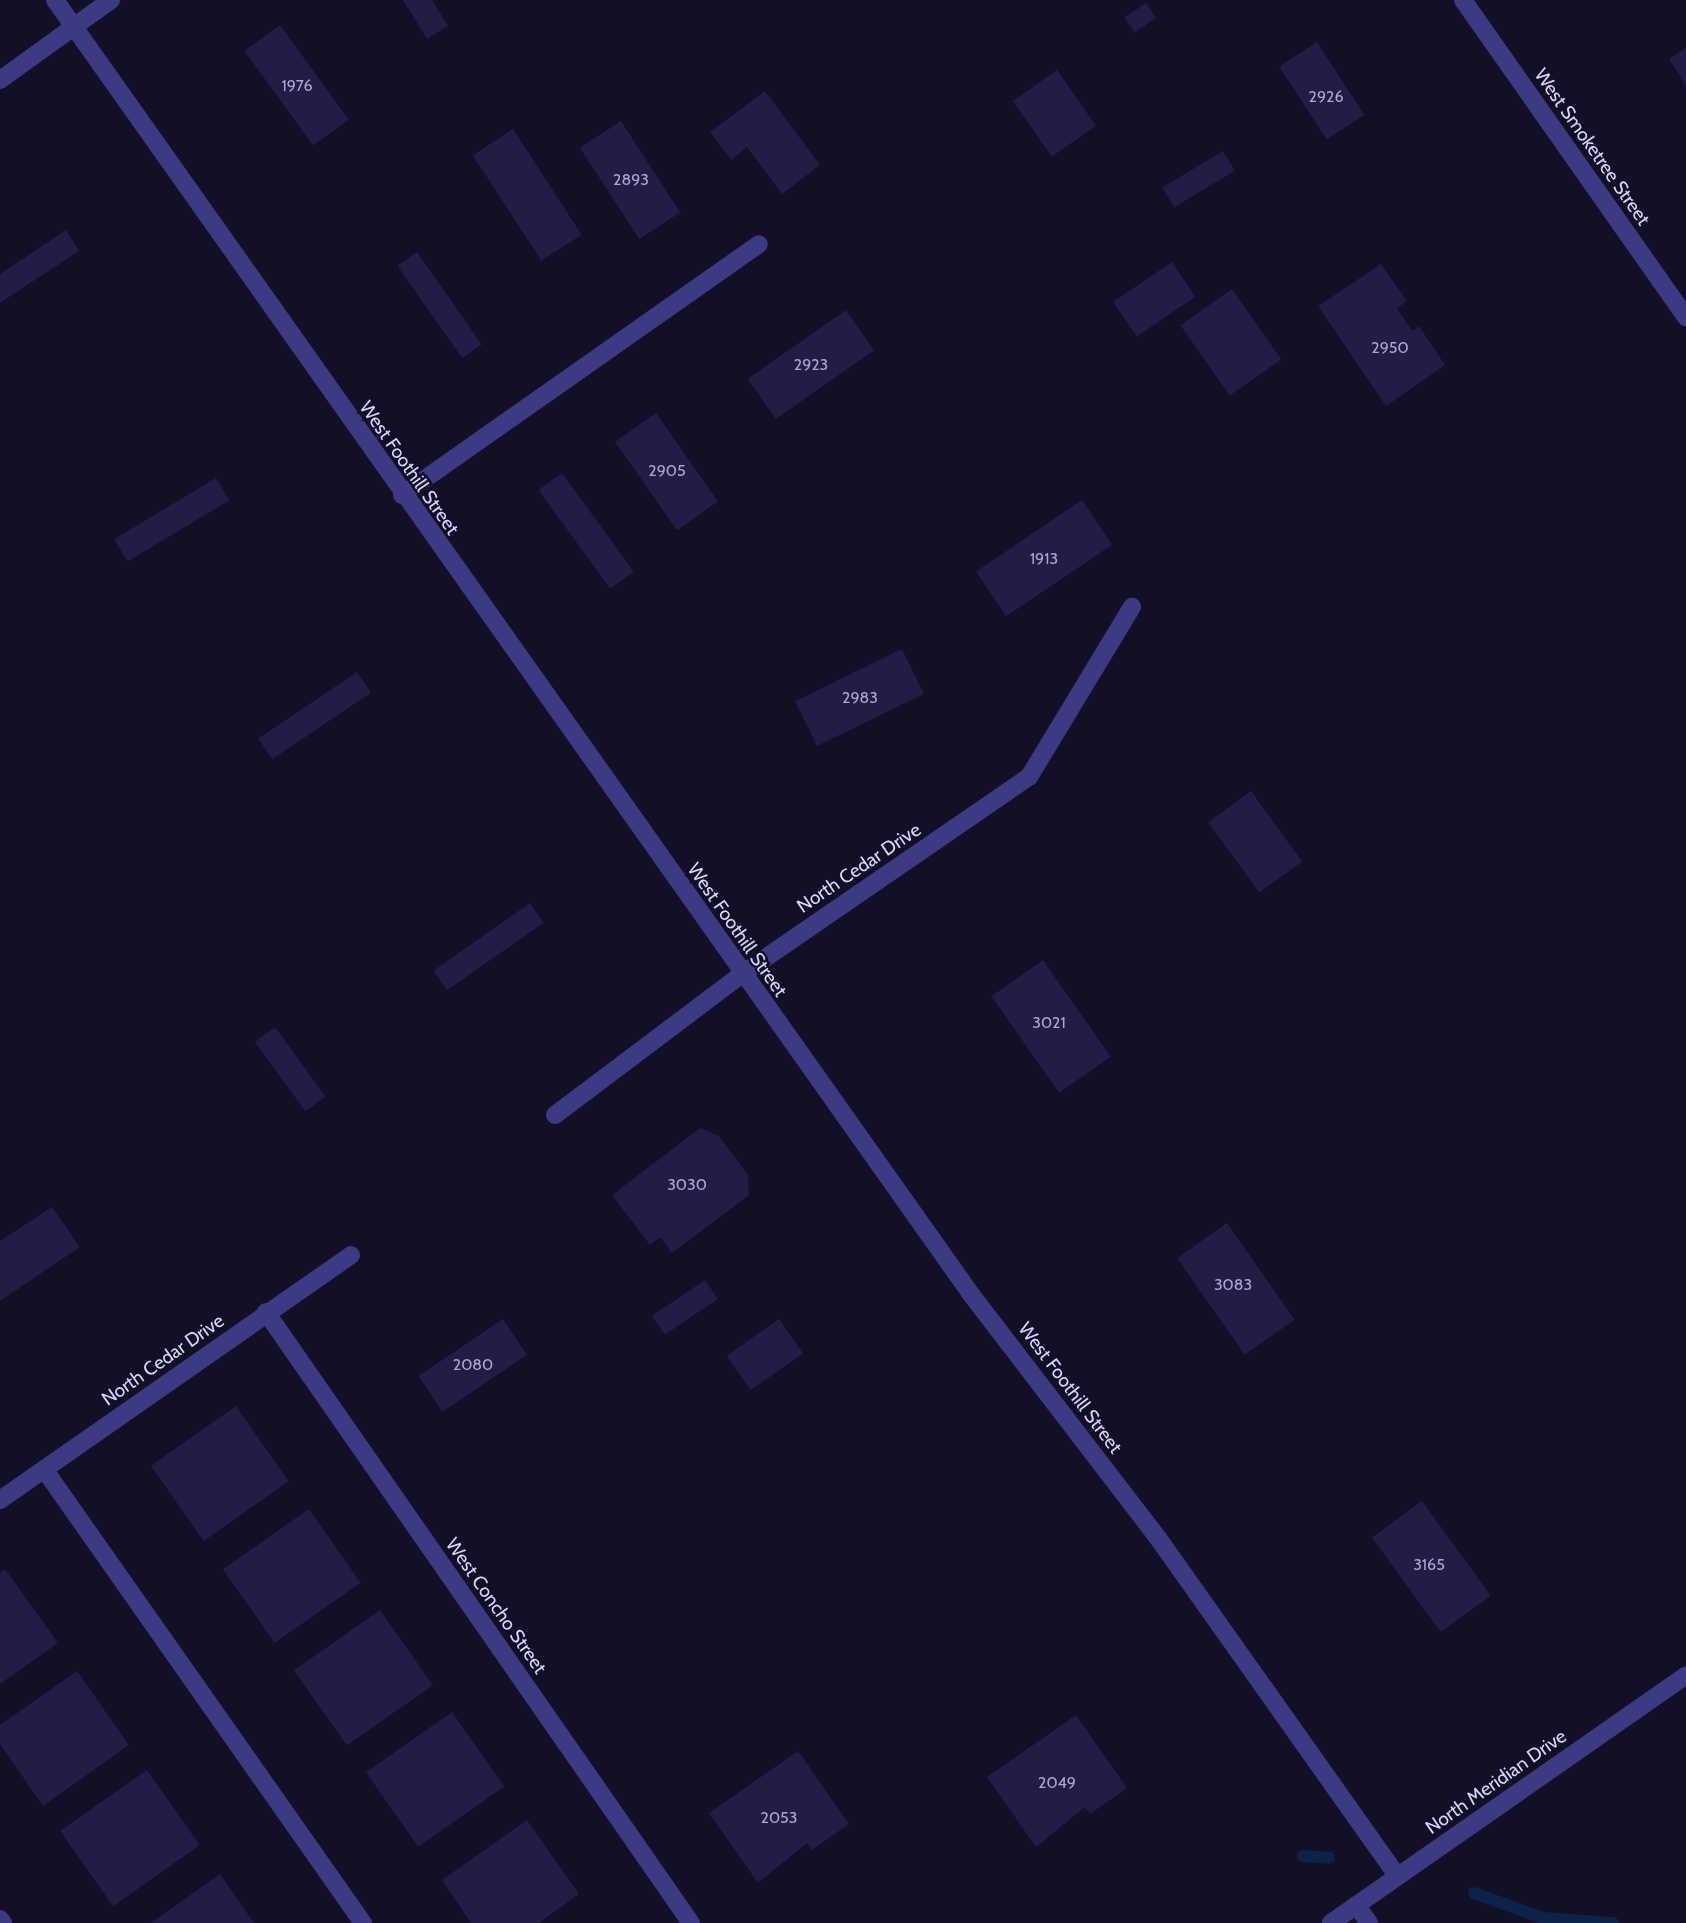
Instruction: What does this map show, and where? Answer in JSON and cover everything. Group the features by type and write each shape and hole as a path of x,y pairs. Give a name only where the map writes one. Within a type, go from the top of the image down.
{"street":[{"name":"West Foothill Street","path":"55,0 402,495 970,1293 1158,1538 1397,1876"},
{"path":"0,80 111,0"},
{"name":"West Smoketree Street","path":"1463,0 1686,317"},
{"path":"402,495 759,244"},
{"name":"North Cedar Drive","path":"555,1115 742,974 1029,777 1132,607"},
{"name":"North Cedar Drive","path":"0,1500 351,1255"},
{"name":"West Concho Street","path":"266,1312 691,1923"},
{"path":"44,1469 363,1923"},
{"name":"North Meridian Drive","path":"1331,1923 1686,1675"},
{"path":"1356,1905 1369,1923"}],"building":[{"path":"403,0 432,0 448,26 427,39"},
{"path":"1146,3 1156,18 1135,32 1124,18"},
{"path":"280,25 349,120 313,146 244,51"},
{"path":"1317,42 1364,115 1327,139 1279,67"},
{"path":"1686,48 1686,85 1669,59"},
{"path":"1057,70 1096,126 1052,157 1013,101"},
{"path":"765,91 820,165 782,194 747,147 731,160 710,132"},
{"path":"621,121 680,212 639,239 580,148"},
{"path":"513,129 582,235 541,261 473,155"},
{"path":"1223,151 1235,171 1174,207 1162,188"},
{"path":"66,230 79,251 0,303 0,274"},
{"path":"417,252 482,345 462,358 397,266"},
{"path":"1172,262 1195,297 1137,337 1113,302"},
{"path":"1381,264 1407,301 1397,308 1412,331 1419,326 1445,365 1386,406 1318,306"},
{"path":"1232,289 1281,359 1230,396 1180,325"},
{"path":"846,310 874,350 776,419 748,379"},
{"path":"656,413 718,501 677,530 615,442"},
{"path":"562,473 634,572 610,589 539,490"},
{"path":"216,478 229,500 127,562 114,539"},
{"path":"1082,500 1112,545 1006,616 976,572"},
{"path":"902,649 924,694 817,746 795,701"},
{"path":"357,672 371,693 272,759 258,739"},
{"path":"1251,791 1302,861 1259,893 1208,822"},
{"path":"530,903 544,923 447,990 433,971"},
{"path":"1043,960 1111,1057 1059,1093 991,996"},
{"path":"275,1027 326,1097 305,1111 255,1042"},
{"path":"700,1128 719,1136 748,1175 749,1195 672,1253 660,1237 650,1245 612,1195"},
{"path":"52,1207 80,1247 0,1301 0,1241"},
{"path":"1227,1223 1295,1320 1245,1355 1177,1258"},
{"path":"705,1280 718,1299 665,1335 652,1316"},
{"path":"503,1319 527,1355 442,1412 418,1376"},
{"path":"779,1319 803,1353 751,1390 727,1356"},
{"path":"236,1406 289,1481 204,1541 151,1466"},
{"path":"1422,1501 1491,1596 1441,1632 1372,1537"},
{"path":"309,1509 361,1583 275,1643 223,1569"},
{"path":"5,1569 58,1643 0,1684 0,1573"},
{"path":"380,1610 433,1685 347,1746 294,1670"},
{"path":"77,1671 129,1745 43,1806 0,1744 0,1725"},
{"path":"452,1712 504,1787 418,1847 366,1772"},
{"path":"1076,1715 1127,1788 1090,1814 1085,1807 1036,1847 987,1777"},
{"path":"798,1751 849,1824 812,1850 807,1843 758,1883 709,1813"},
{"path":"147,1770 200,1845 113,1906 60,1831"},
{"path":"527,1820 579,1894 539,1923 471,1923 442,1880"},
{"path":"220,1874 254,1923 151,1923 196,1891"}],"waterway":[{"path":"1303,1856 1329,1858"},
{"path":"1474,1893 1543,1918 1613,1923"}]}
